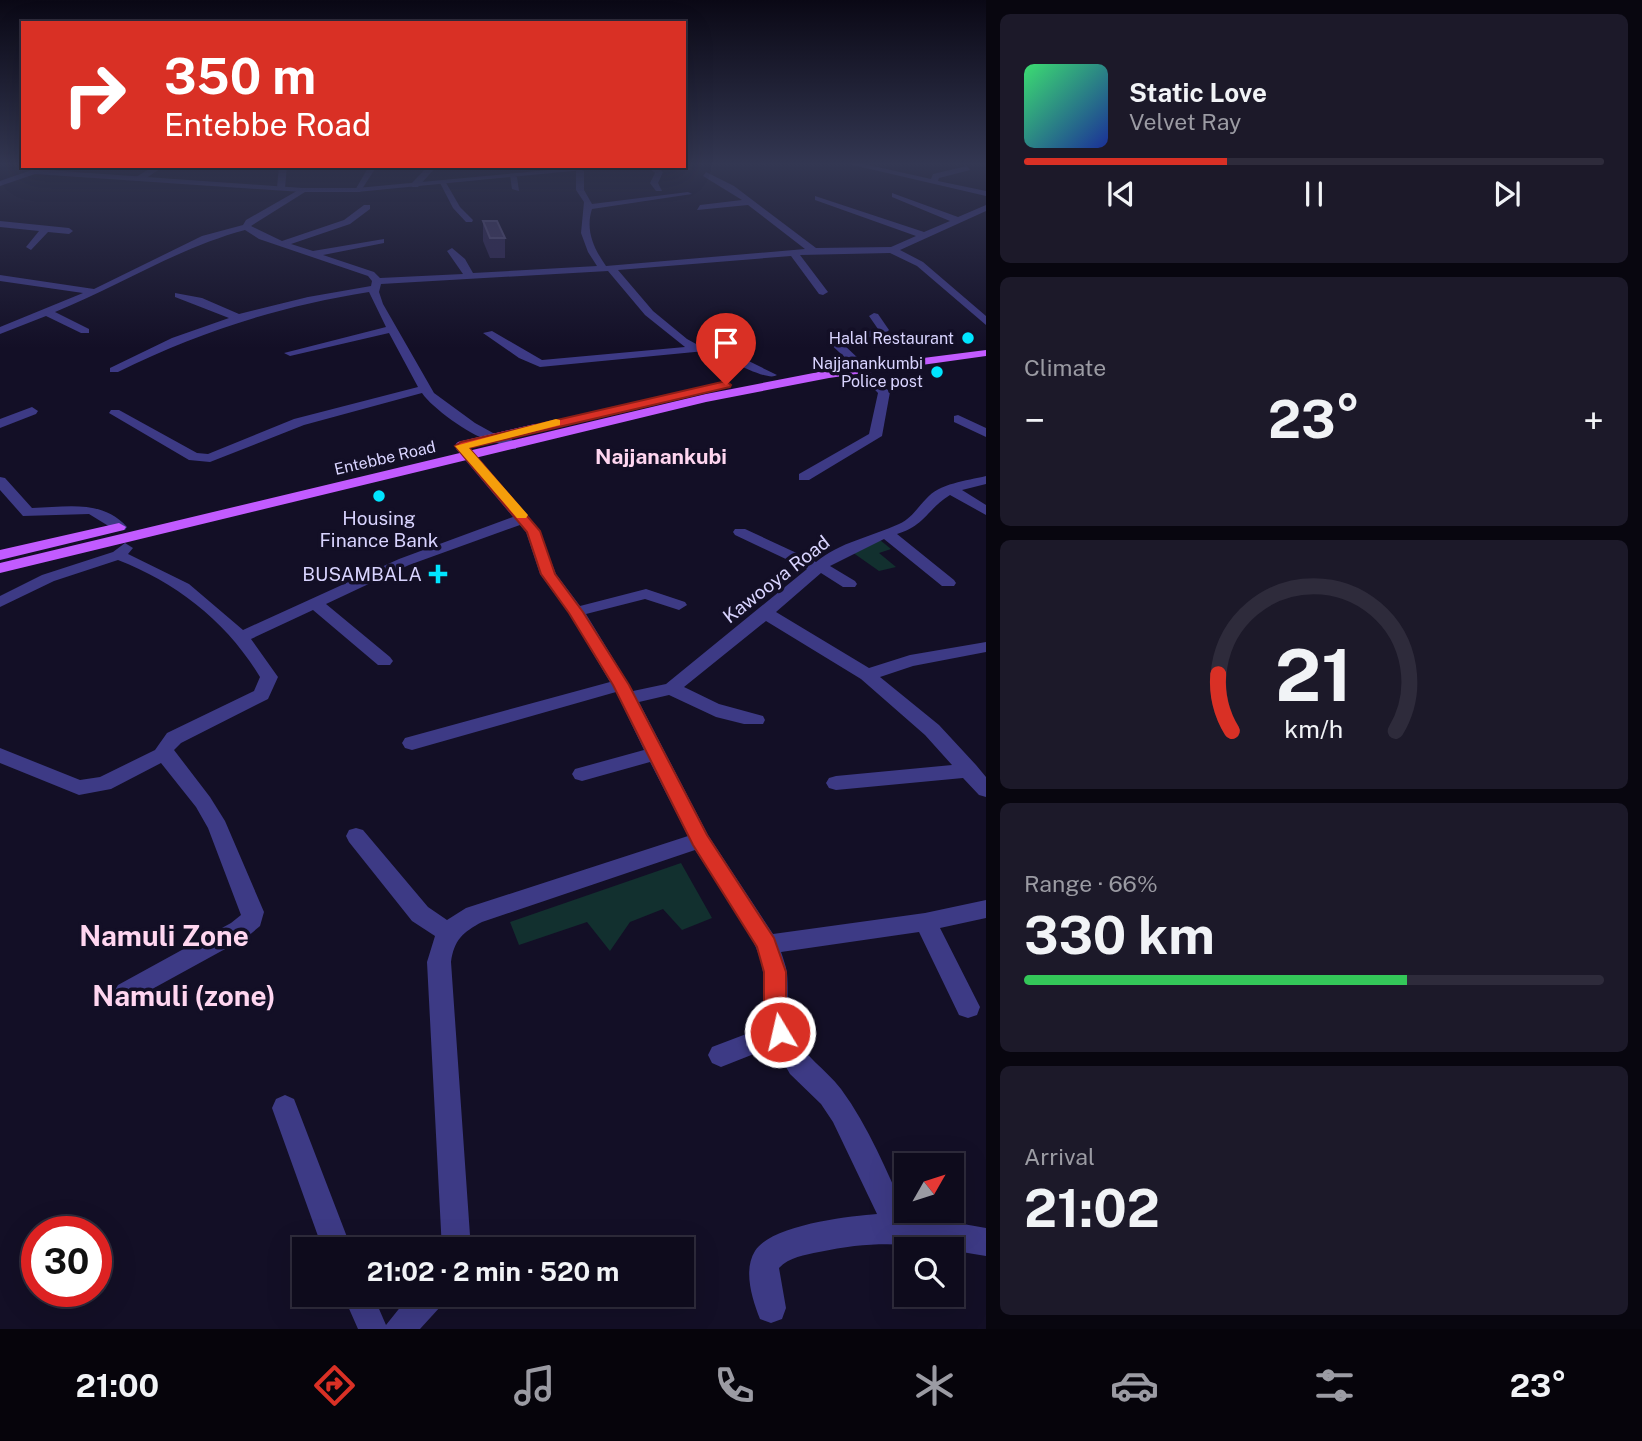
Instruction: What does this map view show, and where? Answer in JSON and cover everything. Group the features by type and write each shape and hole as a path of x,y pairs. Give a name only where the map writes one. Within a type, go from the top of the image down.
{"main road":[{"name":"Entebbe Road","path":"0,555 122,532 465,451 511,446 858,365 986,343"},
{"name":"Entebbe Road","path":"465,451 499,436 771,375 986,353"},
{"name":"Entebbe Road","path":"0,568 122,532"}],"street":[{"path":"0,224 69,231"},
{"path":"0,331 95,292 205,238 246,227 248,224"},
{"path":"282,244 341,224"},
{"path":"585,224 593,256 678,339 695,348"},
{"path":"779,224 814,251"},
{"path":"891,224 925,236"},
{"path":"114,370 194,335 241,319 376,285 607,269 793,252 892,250 950,224"},
{"path":"246,227 282,244 371,274 376,285 378,304 425,389 455,416 491,436 499,436 511,446"},
{"path":"31,247 45,229"},
{"path":"313,254 382,241"},
{"path":"892,250 920,264 986,322"},
{"path":"453,251 470,277"},
{"path":"793,252 823,292"},
{"path":"0,278 95,292"},
{"path":"179,295 198,300 241,319"},
{"path":"48,313 85,331"},
{"path":"804,477 875,436 884,392 833,341 881,332 884,330 874,316"},
{"path":"290,353 393,329"},
{"path":"488,333 540,364 695,348 718,350 771,375"},
{"path":"115,413 194,457 210,458 299,422 425,389"},
{"path":"0,424 32,411"},
{"path":"958,419 986,433"},
{"path":"465,451 533,531 548,574 576,612 624,692 700,840 766,944 775,972 775,1004 780,1032 799,1066 830,1095 842,1114 866,1157 898,1228"},
{"path":"950,489 986,480"},
{"path":"0,481 28,513 90,510 102,514 122,532 124,548 110,557 30,585 0,602"},
{"path":"950,489 986,511"},
{"name":"Kawooya Road","path":"412,743 624,692 672,688 818,567 840,552 905,527 920,517 932,500 950,489"},
{"path":"241,637 404,562 524,518"},
{"path":"740,532 849,584"},
{"path":"886,533 948,583"},
{"path":"110,557 157,571 221,615 241,637 268,677 262,695 169,741 164,749 218,827 253,912 253,919 239,930 127,992"},
{"path":"576,612 646,594 679,605"},
{"path":"315,603 384,661"},
{"path":"765,613 867,675 932,730 986,790"},
{"path":"867,675 910,661 986,647"},
{"path":"672,688 711,710 731,717 756,720"},
{"path":"0,755 79,788 104,783 165,753"},
{"path":"582,774 654,754"},
{"path":"836,783 969,770"},
{"path":"356,835 420,914 448,933"},
{"path":"456,1237 439,962 441,944 448,933 474,915 700,840"},
{"path":"766,944 925,922 986,909"},
{"path":"925,922 968,1007"},
{"path":"721,1055 780,1032"},
{"path":"285,1108 333,1237"},
{"path":"771,1308 764,1267 772,1252 825,1237 898,1228 986,1242"},
{"path":"363,1307 373,1329"},
{"path":"400,1329 419,1307"}],"green space":[{"path":"880,540 891,549 879,553 896,567 879,571 852,552"},
{"path":"681,863 712,918 682,930 663,909 630,922 610,951 587,922 519,945 510,922"}],"building":[{"path":"484,224 498,224 505,238 490,238"}],"slow traffic":[{"path":"521,515 461,446 556,423"}],"place":[{"name":"Halal Restaurant","path":"968,338"},
{"name":"Najjanankumbi Police post","path":"937,372"},
{"name":"Housing Finance Bank","path":"379,496"},
{"name":"BUSAMBALA","path":"438,574"}],"district":[{"name":"Najjanankubi","path":"661,456"},
{"name":"Namuli Zone","path":"164,935"},
{"name":"Namuli (zone)","path":"184,995"}],"route":[{"path":"726,385 461,446 533,531 548,574 576,612 621,685 700,840 766,944 775,972 775,1004 780,1032"}]}
